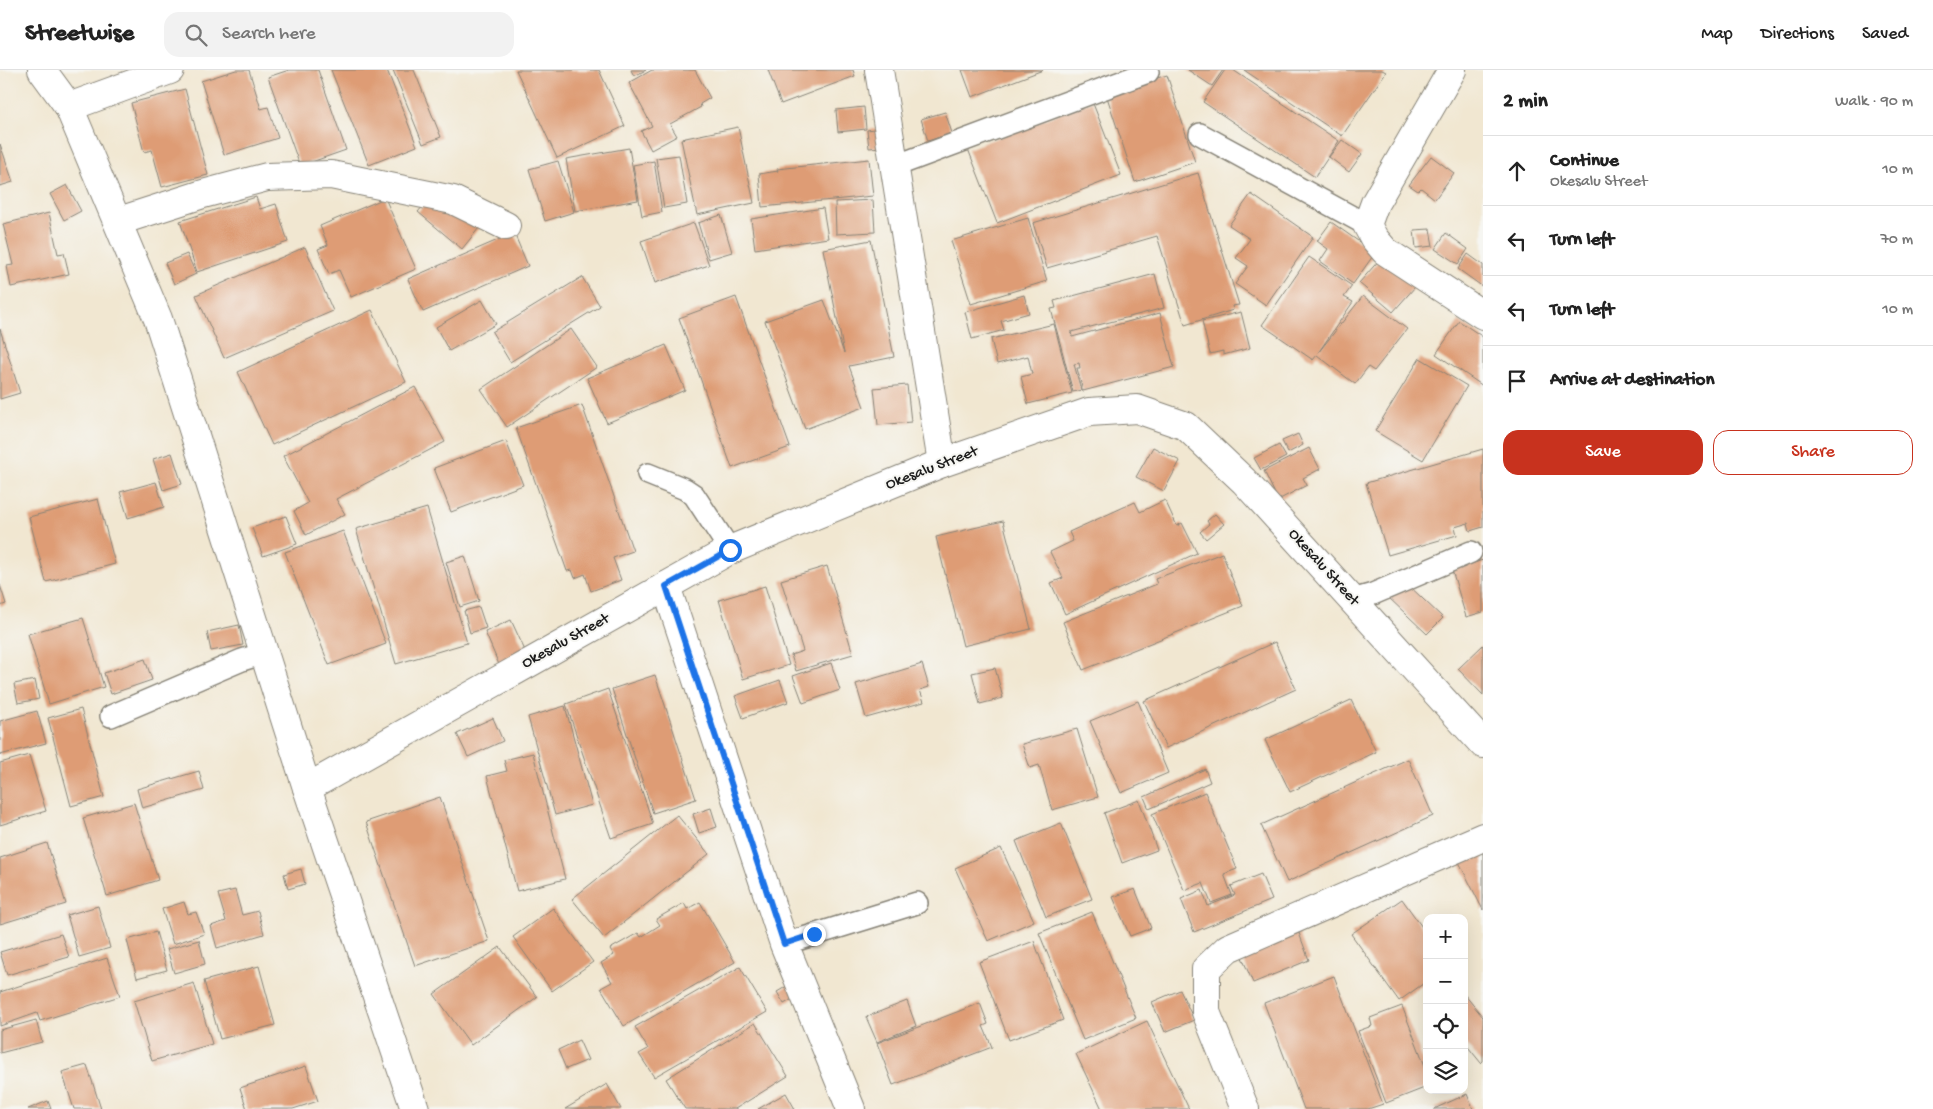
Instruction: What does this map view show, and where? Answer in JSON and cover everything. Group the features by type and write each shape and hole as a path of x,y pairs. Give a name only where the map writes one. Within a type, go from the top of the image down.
{"street":[{"path":"42,70 69,107 119,221 158,319 307,788 414,1109"},
{"path":"69,107 170,70"},
{"path":"879,70 942,463"},
{"path":"1452,70 1375,203 1367,225 1385,252 1483,315"},
{"path":"119,221 203,194 267,177 331,175 453,200 506,226"},
{"name":"Okesalu Street","path":"307,788 730,550 942,463 1089,412 1137,409 1186,426 1244,481 1483,744"},
{"path":"666,586 784,944 851,1109"},
{"path":"1245,1109 1206,1012 1206,969 1228,948 1483,837"}],"lane":[{"path":"895,166 1148,72"},
{"path":"1200,134 1367,225"},
{"path":"648,474 685,489 694,495 730,550"},
{"path":"1352,600 1373,594 1471,552"},
{"path":"111,716 242,660 264,653"},
{"path":"784,944 917,903"}],"building":[{"path":"236,70 249,70 261,109 268,107 278,138 224,155 201,81"},
{"path":"289,70 318,70 346,150 300,166 268,77"},
{"path":"331,70 387,70 417,146 369,165"},
{"path":"393,70 414,70 441,137 423,144"},
{"path":"516,70 599,70 625,126 557,158"},
{"path":"631,70 646,70 634,76"},
{"path":"652,70 695,70 710,98 700,104 701,107 670,124 677,136 651,150 641,131 652,126 629,83"},
{"path":"768,70 853,70 855,76 781,104"},
{"path":"962,70 1043,70 972,97"},
{"path":"1188,70 1223,70 1212,86"},
{"path":"1225,70 1233,70 1339,141 1315,177 1203,102"},
{"path":"1244,70 1382,70 1386,72 1342,136"},
{"path":"1167,75 1195,162 1135,182 1106,94"},
{"path":"185,89 208,175 162,187 152,150 144,152 131,103"},
{"path":"1092,101 1121,175 997,223 968,149"},
{"path":"864,107 866,129 838,132 836,110"},
{"path":"945,112 952,133 928,141 921,119"},
{"path":"738,127 754,203 697,215 681,139"},
{"path":"882,128 883,147 869,148 867,130"},
{"path":"1342,140 1362,154 1349,172 1329,157"},
{"path":"0,144 13,182 0,186"},
{"path":"629,148 638,200 575,211 566,159"},
{"path":"679,155 687,204 664,208 656,158"},
{"path":"1431,156 1454,173 1435,199 1421,188 1418,191 1409,185"},
{"path":"869,159 873,196 762,207 759,174 778,171 777,169"},
{"path":"558,161 574,212 545,221 529,169"},
{"path":"654,161 662,212 642,216 633,165"},
{"path":"1198,173 1239,305 1232,306 1233,310 1185,325 1157,236 1047,268 1033,223"},
{"path":"67,185 81,211 64,220 50,194"},
{"path":"440,186 487,218 462,249 418,212"},
{"path":"1251,194 1313,237 1266,305 1235,284 1248,266 1236,258 1250,239 1229,225"},
{"path":"256,197 260,209 276,204 288,242 197,272 180,221"},
{"path":"385,198 416,269 351,297 339,270 329,274 318,249 328,245 320,226"},
{"path":"873,200 875,232 836,234 835,202"},
{"path":"823,208 828,238 755,249 751,219"},
{"path":"49,213 58,254 64,253 69,274 11,287 7,266 13,265 3,224"},
{"path":"721,215 732,252 709,259 698,223"},
{"path":"1028,218 1047,281 971,304 951,241"},
{"path":"1331,222 1375,253 1353,284 1320,261 1328,249 1317,241"},
{"path":"694,223 709,265 655,283 641,241"},
{"path":"1430,229 1433,246 1416,248 1414,230"},
{"path":"514,233 528,266 423,312 408,279"},
{"path":"1446,233 1468,249 1458,264 1435,249"},
{"path":"871,240 894,357 849,366 864,407 805,429 765,321 824,300 844,353 823,249"},
{"path":"305,247 333,311 224,358 196,295"},
{"path":"187,254 196,274 174,284 165,263"},
{"path":"1468,254 1483,265 1483,287 1458,269"},
{"path":"1309,257 1352,286 1344,297 1353,302 1318,353 1363,296 1407,329 1374,371 1368,367 1355,384 1317,355 1313,360 1262,325"},
{"path":"1381,258 1415,287 1393,312 1359,283"},
{"path":"1155,274 1164,308 1071,332 1072,337 1160,313 1174,367 1083,391 1077,368 1080,368 1079,363 1074,364 1081,390 1073,392 1051,309 1056,308 1054,301"},
{"path":"582,277 600,306 510,362 492,332"},
{"path":"1024,295 1029,313 1001,321 1004,330 972,339 965,312"},
{"path":"736,297 790,447 732,468 679,318"},
{"path":"482,300 496,324 449,351 436,327"},
{"path":"372,310 406,382 272,445 238,372"},
{"path":"1241,312 1250,348 1223,355 1223,351 1210,354 1202,321"},
{"path":"1459,321 1483,337 1483,386 1436,354"},
{"path":"1054,324 1072,393 1028,404 1021,377 1032,374 1028,356 997,364 991,339"},
{"path":"0,329 20,393 0,399"},
{"path":"571,329 597,367 507,427 481,389"},
{"path":"666,345 685,390 607,423 587,378"},
{"path":"1420,358 1467,386 1423,460 1375,431"},
{"path":"907,385 911,422 878,425 874,388"},
{"path":"415,387 445,442 336,499 345,514 306,535 294,511 308,503 283,456"},
{"path":"582,405 633,551 613,558 621,580 591,591 585,574 575,578 572,570 567,571 516,428"},
{"path":"1298,434 1303,445 1288,453 1282,441"},
{"path":"506,441 523,485 451,512 434,468"},
{"path":"1279,445 1286,457 1261,470 1254,458"},
{"path":"1153,447 1180,461 1164,491 1136,477"},
{"path":"1309,448 1320,469 1303,478 1307,485 1278,500 1264,471"},
{"path":"1483,449 1483,527 1470,531 1468,523 1455,527 1457,535 1388,555 1366,483"},
{"path":"172,453 182,484 163,490 153,459"},
{"path":"156,482 164,507 128,518 120,492"},
{"path":"98,499 115,564 46,582 29,517"},
{"path":"1165,500 1177,526 1182,523 1197,553 1065,614 1051,583 1063,578 1050,552 1073,541 1069,532 1135,502 1140,512"},
{"path":"427,508 467,643 396,664 356,529"},
{"path":"1215,514 1224,524 1206,539 1200,532 1209,524 1207,521"},
{"path":"286,516 297,544 263,556 252,528"},
{"path":"1003,521 1031,629 963,646 936,537"},
{"path":"343,531 386,644 329,665 285,552"},
{"path":"1222,553 1243,606 1083,670 1063,622 1157,584 1155,579"},
{"path":"465,556 479,601 460,607 446,562"},
{"path":"1483,560 1483,612 1466,617 1452,570"},
{"path":"827,566 853,654 796,671 791,655 803,651 781,580"},
{"path":"1403,580 1443,618 1427,634 1387,596"},
{"path":"0,585 6,604 0,606"},
{"path":"765,586 789,665 743,679 719,600"},
{"path":"479,607 486,628 470,633 464,611"},
{"path":"83,618 104,687 49,704 28,634"},
{"path":"511,620 527,655 500,667 485,632"},
{"path":"239,625 243,645 211,651 207,632"},
{"path":"1275,642 1296,689 1166,748 1144,701"},
{"path":"1483,645 1483,695 1458,669"},
{"path":"145,659 152,680 111,694 104,673"},
{"path":"831,663 840,690 803,703 793,676"},
{"path":"922,664 929,687 920,690 924,702 866,718 856,684"},
{"path":"995,668 1003,698 980,704 972,673"},
{"path":"655,675 696,799 653,813 612,689"},
{"path":"35,680 39,699 18,703 14,684"},
{"path":"780,680 788,702 743,718 735,696"},
{"path":"608,689 653,824 611,838 566,704"},
{"path":"1351,700 1376,752 1290,792 1265,740"},
{"path":"1138,701 1168,773 1121,793 1090,721"},
{"path":"565,706 592,805 555,815 528,717"},
{"path":"81,709 104,797 71,806 48,718"},
{"path":"37,711 46,743 0,755 0,721"},
{"path":"493,718 503,741 468,757 457,734"},
{"path":"1077,729 1098,797 1052,810 1039,765 1030,768 1022,744"},
{"path":"533,753 565,879 517,891 487,776 507,771 504,760"},
{"path":"29,755 46,811 0,825 0,763"},
{"path":"1408,759 1433,816 1287,882 1261,825"},
{"path":"1205,769 1210,782 1149,809 1144,797"},
{"path":"199,771 204,790 142,808 137,789"},
{"path":"1205,792 1237,869 1224,874 1232,895 1211,903 1203,883 1184,890 1152,814"},
{"path":"440,797 489,941 415,966 366,822"},
{"path":"1139,800 1157,850 1122,863 1104,813"},
{"path":"134,803 158,880 107,896 83,818"},
{"path":"711,808 717,827 699,833 693,814"},
{"path":"677,815 709,854 604,938 572,899"},
{"path":"1061,823 1092,899 1046,917 1016,841"},
{"path":"47,843 66,904 0,924 0,858"},
{"path":"1483,847 1483,910 1458,860"},
{"path":"1001,848 1034,921 988,941 955,868"},
{"path":"301,869 305,884 288,889 284,874"},
{"path":"1261,874 1272,900 1194,932 1181,899 1202,890 1208,906 1235,895 1231,886"},
{"path":"1135,889 1151,928 1130,936 1113,897"},
{"path":"235,890 242,915 258,911 264,934 217,948 211,926 226,921 218,894"},
{"path":"1402,899 1423,928 1423,984 1399,1001 1351,934"},
{"path":"184,902 188,914 196,912 204,934 173,944 162,909"},
{"path":"700,902 735,962 624,1026 601,988 612,982 601,963 614,955 610,949 638,933 641,937 660,925 656,919 684,903 687,909"},
{"path":"98,906 110,948 79,957 67,915"},
{"path":"553,908 593,962 552,991 513,937"},
{"path":"1092,912 1136,1018 1083,1040 1039,933"},
{"path":"156,932 167,970 137,978 127,940"},
{"path":"1299,933 1309,960 1253,983 1241,955"},
{"path":"61,934 69,957 7,975 0,952"},
{"path":"199,940 205,964 174,973 167,949"},
{"path":"1034,941 1063,1020 1009,1040 979,962"},
{"path":"500,947 537,997 471,1045 434,994"},
{"path":"107,958 120,996 40,1021 37,1013 0,1026 0,992"},
{"path":"259,966 275,1025 220,1039 204,981"},
{"path":"740,967 767,1012 654,1077 639,1054 648,1049 635,1027"},
{"path":"1334,976 1383,1104 1368,1109 1304,1109 1264,1003"},
{"path":"794,982 801,994 784,1004 777,992"},
{"path":"194,983 212,1044 152,1061 134,1001"},
{"path":"1180,990 1194,1020 1165,1032 1152,1002"},
{"path":"1468,999 1483,1017 1483,1061 1481,1063 1468,1047"},
{"path":"907,1001 916,1026 877,1042 866,1017"},
{"path":"980,1003 988,1024 983,1026 992,1047 893,1085 877,1043"},
{"path":"1402,1006 1423,1061 1423,1089 1386,1103 1358,1031 1372,1026 1370,1018"},
{"path":"36,1020 42,1042 0,1053 0,1030"},
{"path":"1147,1021 1189,1109 1102,1109 1076,1054"},
{"path":"755,1023 788,1076 735,1109 685,1109 666,1079"},
{"path":"579,1040 588,1060 566,1069 558,1050"},
{"path":"87,1065 101,1109 74,1109 62,1072"},
{"path":"306,1066 318,1101 293,1109 247,1109 240,1088"},
{"path":"607,1084 621,1109 565,1109"},
{"path":"786,1093 795,1109 758,1109"},
{"path":"1467,1094 1473,1109 1434,1109"},
{"path":"48,1101 51,1109 28,1109"}],"route":[{"path":"730,550 666,586 784,944 814,934"}]}
